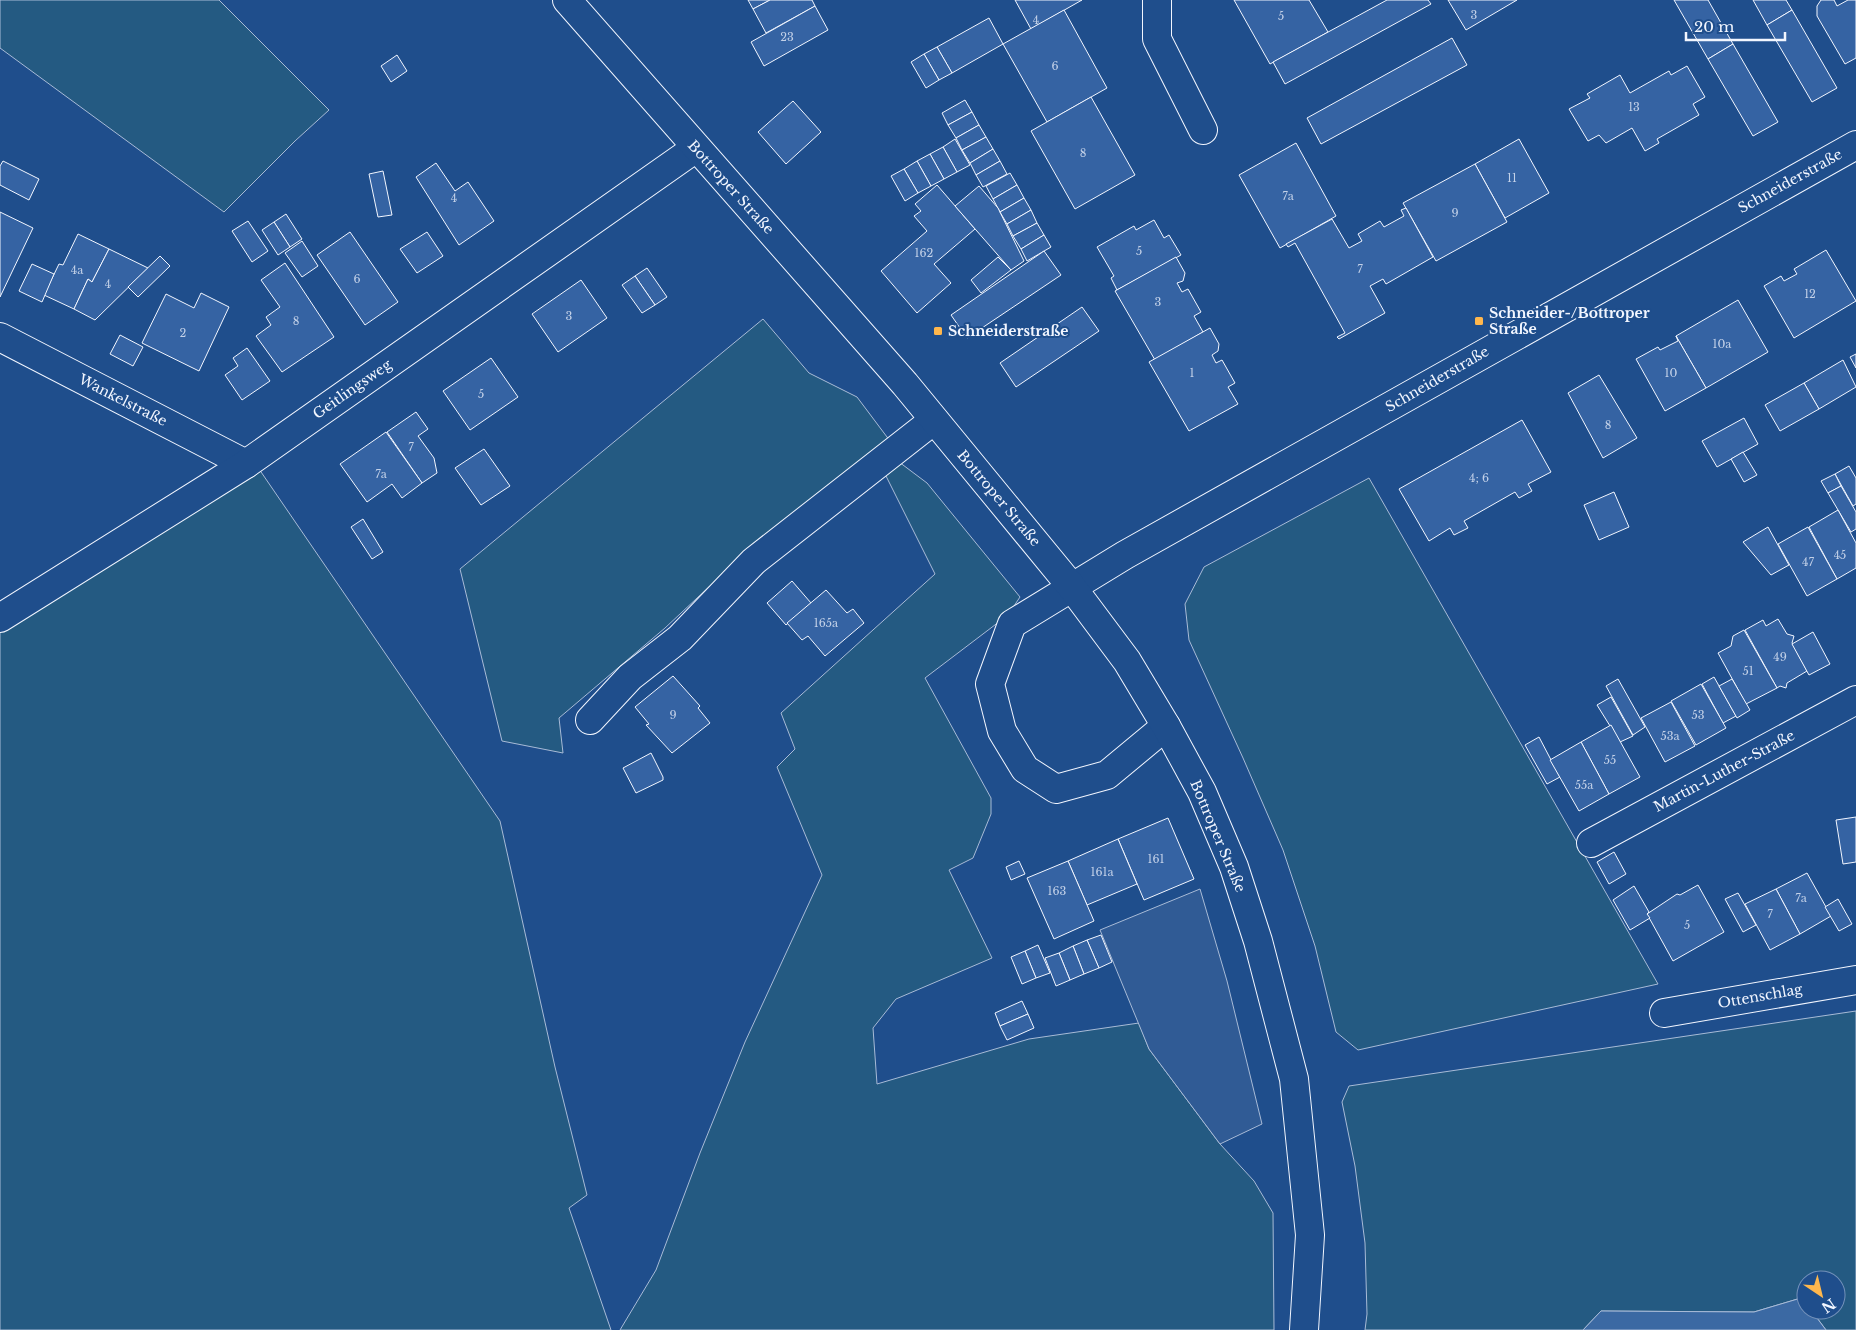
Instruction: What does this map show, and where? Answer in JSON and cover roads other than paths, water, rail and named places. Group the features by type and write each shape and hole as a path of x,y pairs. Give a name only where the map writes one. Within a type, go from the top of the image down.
{"street":[{"name":"Bottroper Straße","path":"567,0 934,420 1071,586 1127,661 1166,726 1202,792 1234,867 1258,941 1294,1080 1310,1235 1304,1330"},
{"path":"1157,0 1157,39 1203,130"},
{"name":"Schneiderstraße","path":"1166,726 1107,775 1056,789 1026,769 1002,731 990,684 1012,624 1071,586 1626,272 1856,145"},
{"name":"Geitlingsweg","path":"0,618 246,464 696,148"},
{"name":"Wankelstraße","path":"0,337 246,464"},
{"path":"590,720 630,677 680,638 754,561 934,420"},
{"name":"Martin-Luther-Straße","path":"1591,843 1856,700"},
{"name":"Ottenschlag","path":"1664,1013 1856,980"}],"place":[{"name":"Schneider-/Bottroper Straße","path":"1479,321"},
{"name":"Schneiderstraße","path":"938,331"}]}
